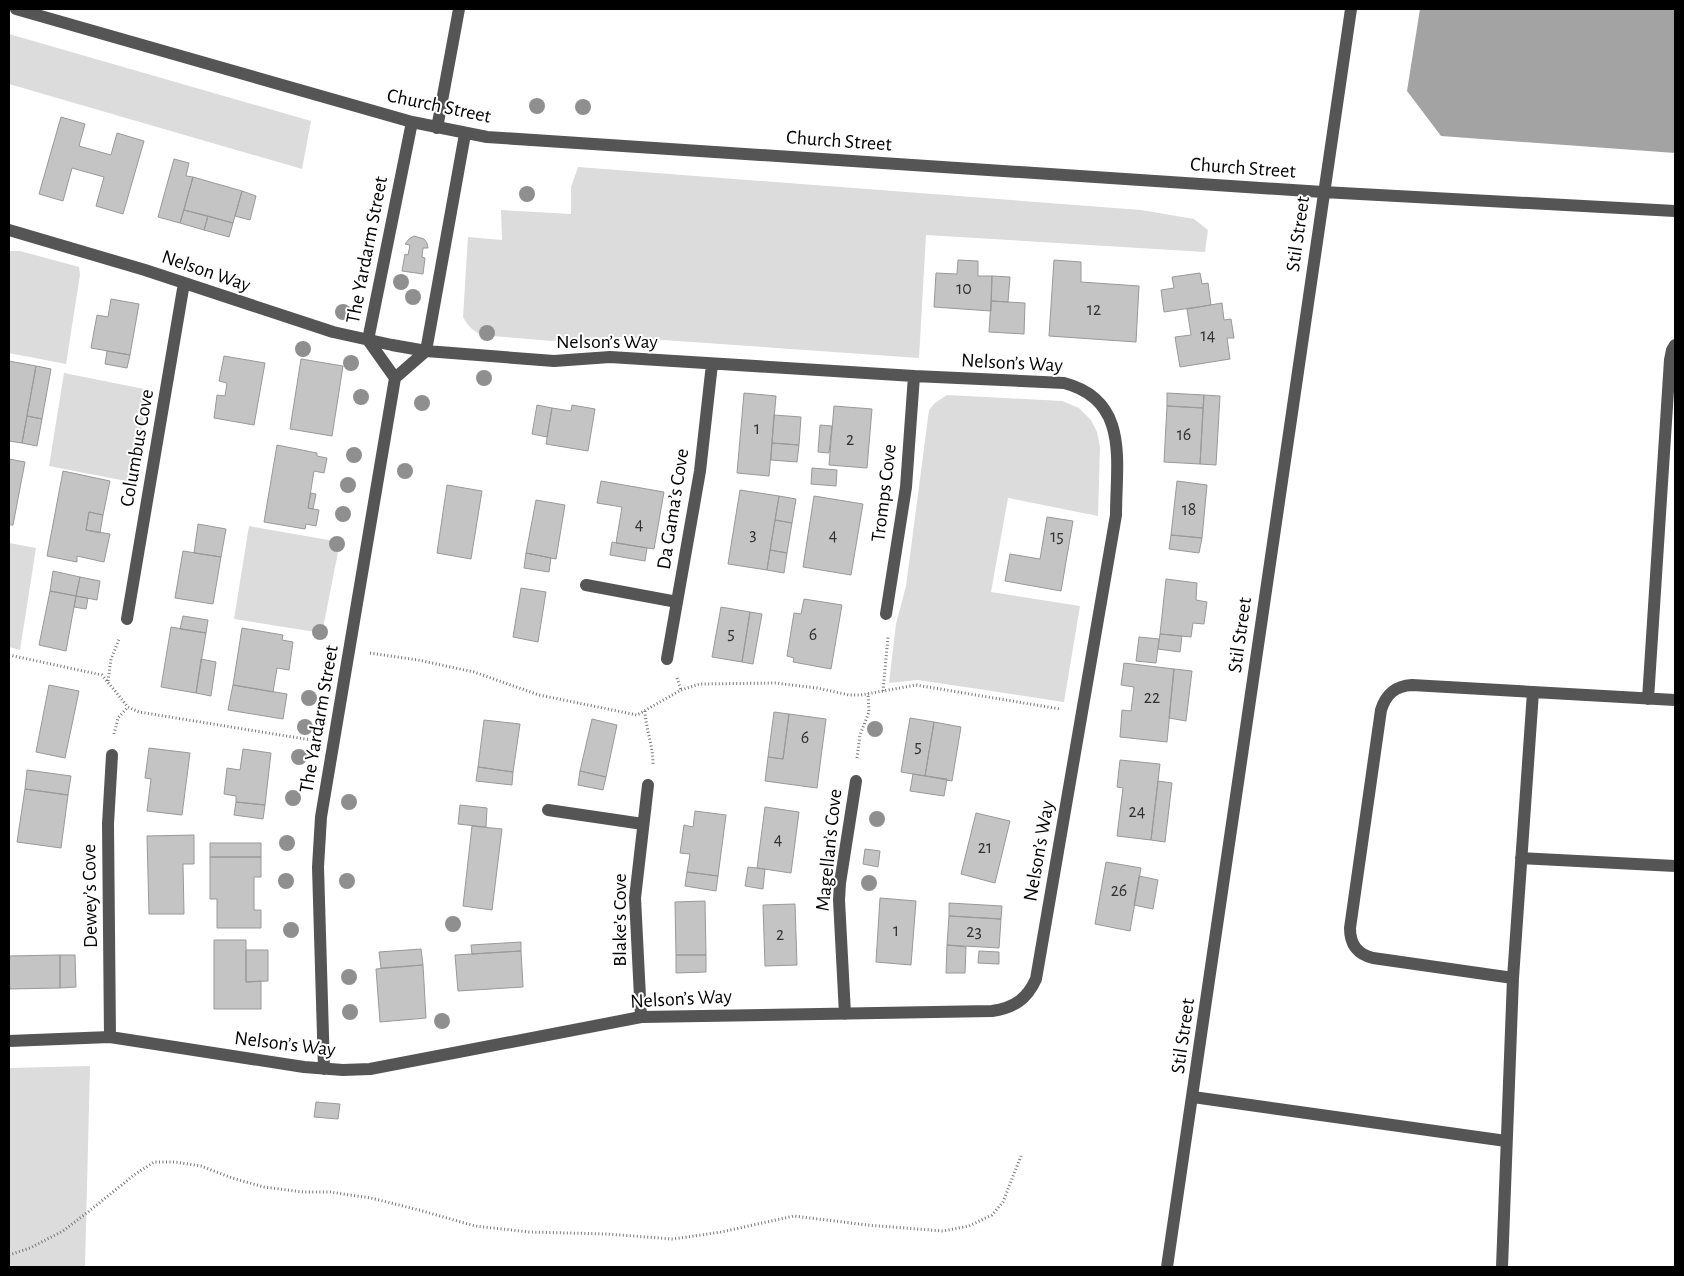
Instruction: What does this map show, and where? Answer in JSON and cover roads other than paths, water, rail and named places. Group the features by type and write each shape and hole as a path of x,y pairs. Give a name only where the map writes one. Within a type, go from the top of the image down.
{"street":[{"name":"Church Street","path":"16,9 412,122 487,137 1323,192 1675,211"},
{"path":"437,128 460,9"},
{"name":"Stil Street","path":"1167,1267 1351,9"},
{"name":"The Yardarm Street","path":"324,1069 318,868 321,816 395,378 368,340 412,122"},
{"path":"395,378 426,351 465,134"},
{"name":"Nelson Way","path":"9,230 145,270 303,323 392,345"},
{"name":"Columbus Cove","path":"127,619 184,283"},
{"name":"Nelson’s Way","path":"9,1041 110,1037 324,1069 370,1070 641,1017 992,1011 1019,1003 1026,996 1036,979 1116,515 1116,442 1114,426 1107,411 1096,398 1086,391 1064,383 914,376 610,357 554,361 426,351 392,345"},
{"path":"1648,699 1670,360 1675,345"},
{"name":"Da Gama’s Cove","path":"667,659 700,471 712,364"},
{"name":"Tromps Cove","path":"886,614 906,487 914,376"},
{"path":"586,585 677,602"},
{"path":"1513,978 1365,956 1358,952 1353,945 1350,928 1384,700 1398,687 1405,686 1675,700"},
{"path":"1502,1267 1513,978 1533,692"},
{"name":"Dewey’s Cove","path":"110,1037 108,824 112,755"},
{"name":"Magellan’s Cove","path":"845,1014 839,900 856,781"},
{"name":"Blake’s Cove","path":"641,1017 635,898 648,785"},
{"path":"548,810 643,824"},
{"path":"1521,858 1675,866"},
{"path":"1193,1097 1506,1141"}]}
